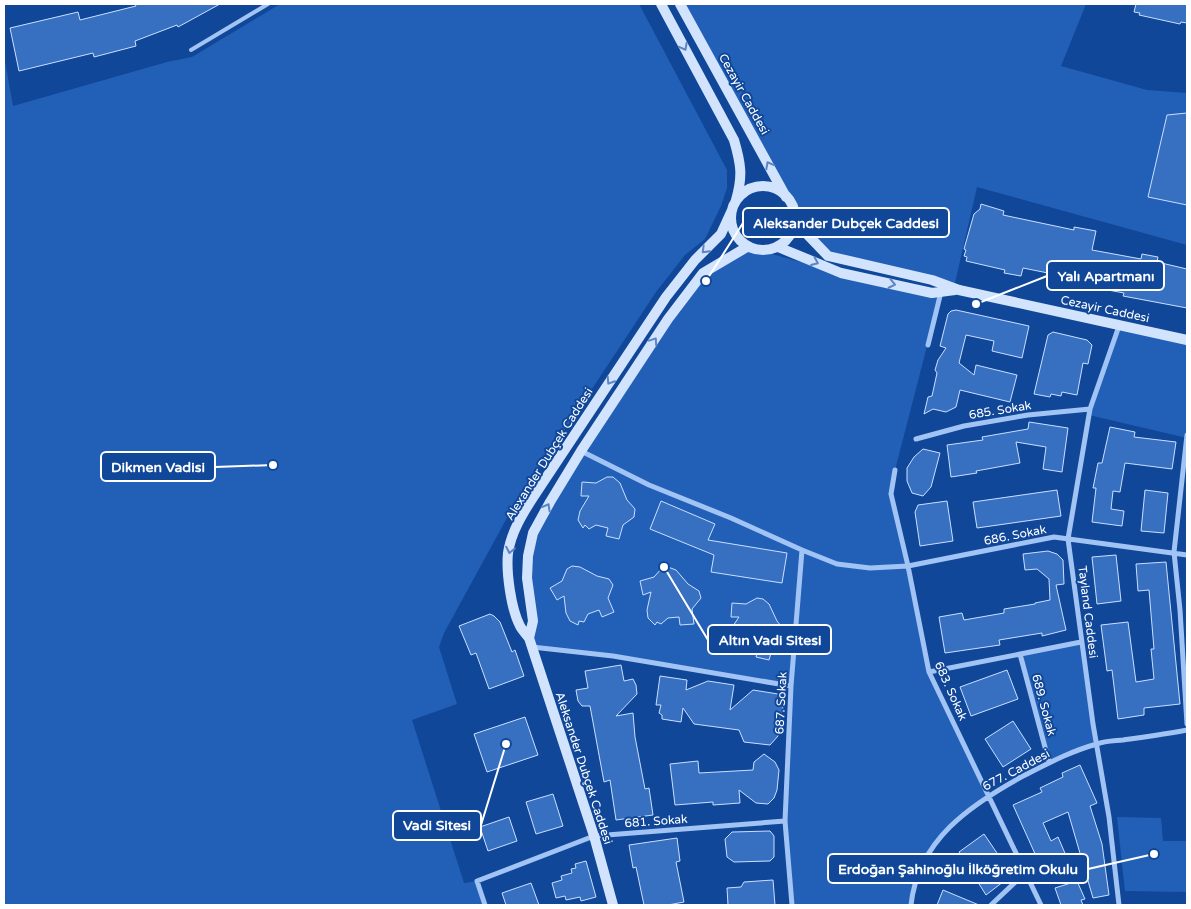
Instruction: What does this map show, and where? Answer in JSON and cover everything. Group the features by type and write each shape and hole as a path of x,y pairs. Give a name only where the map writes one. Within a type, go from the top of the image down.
{"main road":[{"path":"661,4 734,140 741,164 741,182 734,205 731,220 733,231 747,247 768,250 787,240 793,230 794,209 781,192 772,188 762,186 748,191 734,205"},
{"name":"Cezayir Caddesi","path":"680,4 786,197"},
{"name":"Alexander Dubçek Caddesi","path":"530,643 519,625 509,581 508,552 518,522 666,297 695,260 721,234 734,205"},
{"name":"Cezayir Caddesi","path":"795,217 802,230 828,256 932,280 959,290 1187,340"},
{"name":"Cezayir Caddesi","path":"778,246 841,273 937,292 959,290"},
{"name":"Alexander Dubçek Caddesi","path":"530,643 533,621 529,597 528,556 533,532 581,451 668,319 703,273 747,247"},
{"name":"Aleksander Dubçek Caddesi","path":"530,643 594,836 613,905"}],"street":[{"path":"928,345 937,292"},
{"name":"Tayland Caddesi","path":"1119,326 1090,409 1068,540 1093,724 1098,743 1109,817 1119,905"},
{"name":"685. Sokak","path":"916,439 964,426 1028,415 1090,409"},
{"path":"1187,435 1174,552 1181,616 1187,724"},
{"path":"581,451 649,485 837,564 870,568 908,566"},
{"name":"683. Sokak","path":"895,470 891,494 908,566 929,672 1041,905"},
{"name":"686. Sokak","path":"908,566 1054,537 1187,555"},
{"name":"687. Sokak","path":"792,905 785,822 791,686 802,550"},
{"path":"929,672 1081,642"},
{"path":"530,643 791,686"},
{"name":"689. Sokak","path":"1020,654 1049,762"},
{"name":"677. Caddesi","path":"911,905 912,892 917,876 925,858 937,841 958,820 989,795 1049,762 1098,743 1187,730"},
{"name":"681. Sokak","path":"485,905 477,881 594,836 785,822"},
{"path":"991,905 1026,872"}],"lane":[{"path":"192,50 268,4"}],"shaded area":[{"path":"280,4 639,4 727,170 727,188 721,206 705,239 685,255 656,292 508,516 444,633 439,647 457,704 412,720 464,883 477,881 485,905 4,905 4,56 13,106 167,62 192,57"},
{"path":"680,4 1086,4 1061,66 1147,90 1187,93 1187,245 977,187 954,287 828,256 795,217 794,209 789,199"},
{"path":"757,250 841,273 941,292 895,470 891,494 929,672 989,795 958,820 925,858 911,905 792,905 785,821 791,686 695,669 532,647 529,597 533,533 703,273 727,257"},
{"path":"1119,326 1187,340 1187,438 1089,415"},
{"path":"1081,642 1097,743 1049,762 1020,654"},
{"path":"1117,817 1161,818 1163,841 1187,841 1187,892 1125,891"}],"building":[{"path":"135,4 220,4 178,27 177,25 135,41 136,46 94,57 93,53 19,71 10,28 78,12 80,20 136,6"},
{"path":"1136,4 1187,4 1187,23 1181,22 1180,24 1139,15 1140,13 1134,12"},
{"path":"1187,113 1187,205 1148,197 1167,115"},
{"path":"981,204 1004,211 1003,215 1074,230 1074,227 1096,231 1092,250 1141,259 1142,254 1158,257 1157,262 1187,269 1187,308 1123,296 1124,293 1092,287 1093,282 1023,268 1021,276 1004,273 1005,270 966,261 967,257 964,256 966,250 964,249 974,214 980,209"},
{"path":"956,310 1029,326 1022,358 992,351 994,341 966,335 959,363 974,375 976,365 1017,375 1010,402 960,390 956,407 946,412 933,409 924,414 928,397 932,396 938,360 946,348 940,346 948,314"},
{"path":"1053,332 1087,340 1092,345 1088,364 1083,363 1077,395 1062,392 1061,396 1051,394 1050,397 1034,394 1048,335"},
{"path":"1029,422 1068,428 1062,472 1043,469 1046,447 1016,442 1020,463 951,477 947,445 983,440 982,437 1028,429"},
{"path":"1110,427 1135,432 1134,437 1176,442 1172,469 1125,463 1120,492 1113,491 1111,509 1124,511 1122,526 1092,522 1096,488 1093,488 1098,463 1102,463"},
{"path":"923,449 940,453 931,487 923,496 912,493 907,481 907,468 914,457"},
{"path":"607,477 613,477 620,483 627,500 635,509 634,517 623,525 619,539 606,536 608,528 596,525 589,529 585,525 583,528 578,520 580,511 589,496 581,496 582,482 596,483"},
{"path":"1057,490 1061,516 977,528 973,502"},
{"path":"1145,490 1168,493 1164,533 1141,531"},
{"path":"661,501 715,524 708,540 787,553 782,583 711,572 714,555 650,529"},
{"path":"947,501 953,541 920,546 915,512 918,505"},
{"path":"1048,551 1057,554 1063,560 1064,584 1056,585 1066,630 1042,636 1042,633 999,640 1000,645 945,653 939,617 962,613 964,620 1004,613 1004,609 1050,600 1049,579 1037,569 1025,570 1023,554"},
{"path":"1116,555 1121,601 1097,604 1092,557"},
{"path":"1166,562 1180,704 1144,708 1144,715 1118,719 1112,670 1107,671 1101,625 1128,622 1136,682 1154,679 1151,649 1154,649 1149,590 1138,591 1136,564"},
{"path":"572,566 580,567 597,576 609,579 613,585 608,598 614,612 602,617 599,610 588,614 584,622 579,621 578,625 570,621 566,613 564,596 557,600 550,588 562,581 567,569"},
{"path":"668,567 676,570 688,584 699,591 701,598 692,609 694,624 680,625 679,617 668,618 661,624 657,622 655,625 648,618 647,610 651,592 643,595 640,581 654,577 662,568"},
{"path":"757,598 763,599 769,604 777,621 785,631 784,638 773,646 769,660 756,657 758,649 746,647 738,650 735,647 732,649 728,641 729,632 739,617 731,617 732,603 746,604"},
{"path":"490,614 500,622 512,652 515,650 524,676 489,689 476,653 471,655 459,626"},
{"path":"621,665 624,681 633,679 637,694 616,716 633,713 635,737 645,789 649,788 653,815 616,820 610,780 604,782 590,706 582,706 578,701 576,690 588,688 585,671"},
{"path":"1007,670 1018,699 971,716 960,687"},
{"path":"660,676 687,680 686,690 708,681 734,685 730,710 753,690 778,694 783,708 778,736 770,745 744,742 739,730 694,724 683,708 681,722 662,719 662,715 659,713 661,705 656,705"},
{"path":"525,717 538,755 487,772 474,734"},
{"path":"1013,721 1031,749 1003,767 985,739"},
{"path":"764,754 775,762 779,770 777,790 774,798 768,804 756,803 739,790 740,803 713,805 713,802 675,805 670,764 698,761 699,773 753,770 754,762"},
{"path":"1080,765 1097,803 1090,806 1102,844 1109,895 1093,898 1068,812 1043,823 1051,841 1058,837 1070,865 1045,876 1013,805 1042,792 1040,788 1063,777 1062,773"},
{"path":"553,794 563,826 536,834 526,802"},
{"path":"509,817 517,841 488,851 480,827"},
{"path":"770,831 774,836 774,857 770,861 734,862 727,857 725,839 732,832"},
{"path":"984,834 1012,875 986,895 959,852"},
{"path":"677,838 680,861 676,862 684,902 668,905 644,905 636,867 633,868 629,845"},
{"path":"586,861 596,897 581,901 580,897 566,900 565,896 556,898 552,883 562,880 561,876 572,873 571,869 576,868 575,864"},
{"path":"773,880 775,905 728,905 727,888 741,887 744,882"},
{"path":"1077,881 1085,899 1081,900 1083,905 1061,905 1055,888"},
{"path":"531,883 539,905 506,905 502,893"},
{"path":"943,890 979,905 937,905"}],"place":[{"name":"Aleksander Dubçek Caddesi","path":"706,281"},
{"name":"Yalı Apartmanı","path":"976,304"},
{"name":"Dikmen Vadisi","path":"273,465"},
{"name":"Altın Vadi Sitesi","path":"664,567"},
{"name":"Vadi Sitesi","path":"506,744"},
{"name":"Erdoğan Şahinoğlu İlköğretim Okulu","path":"1154,854"}]}
